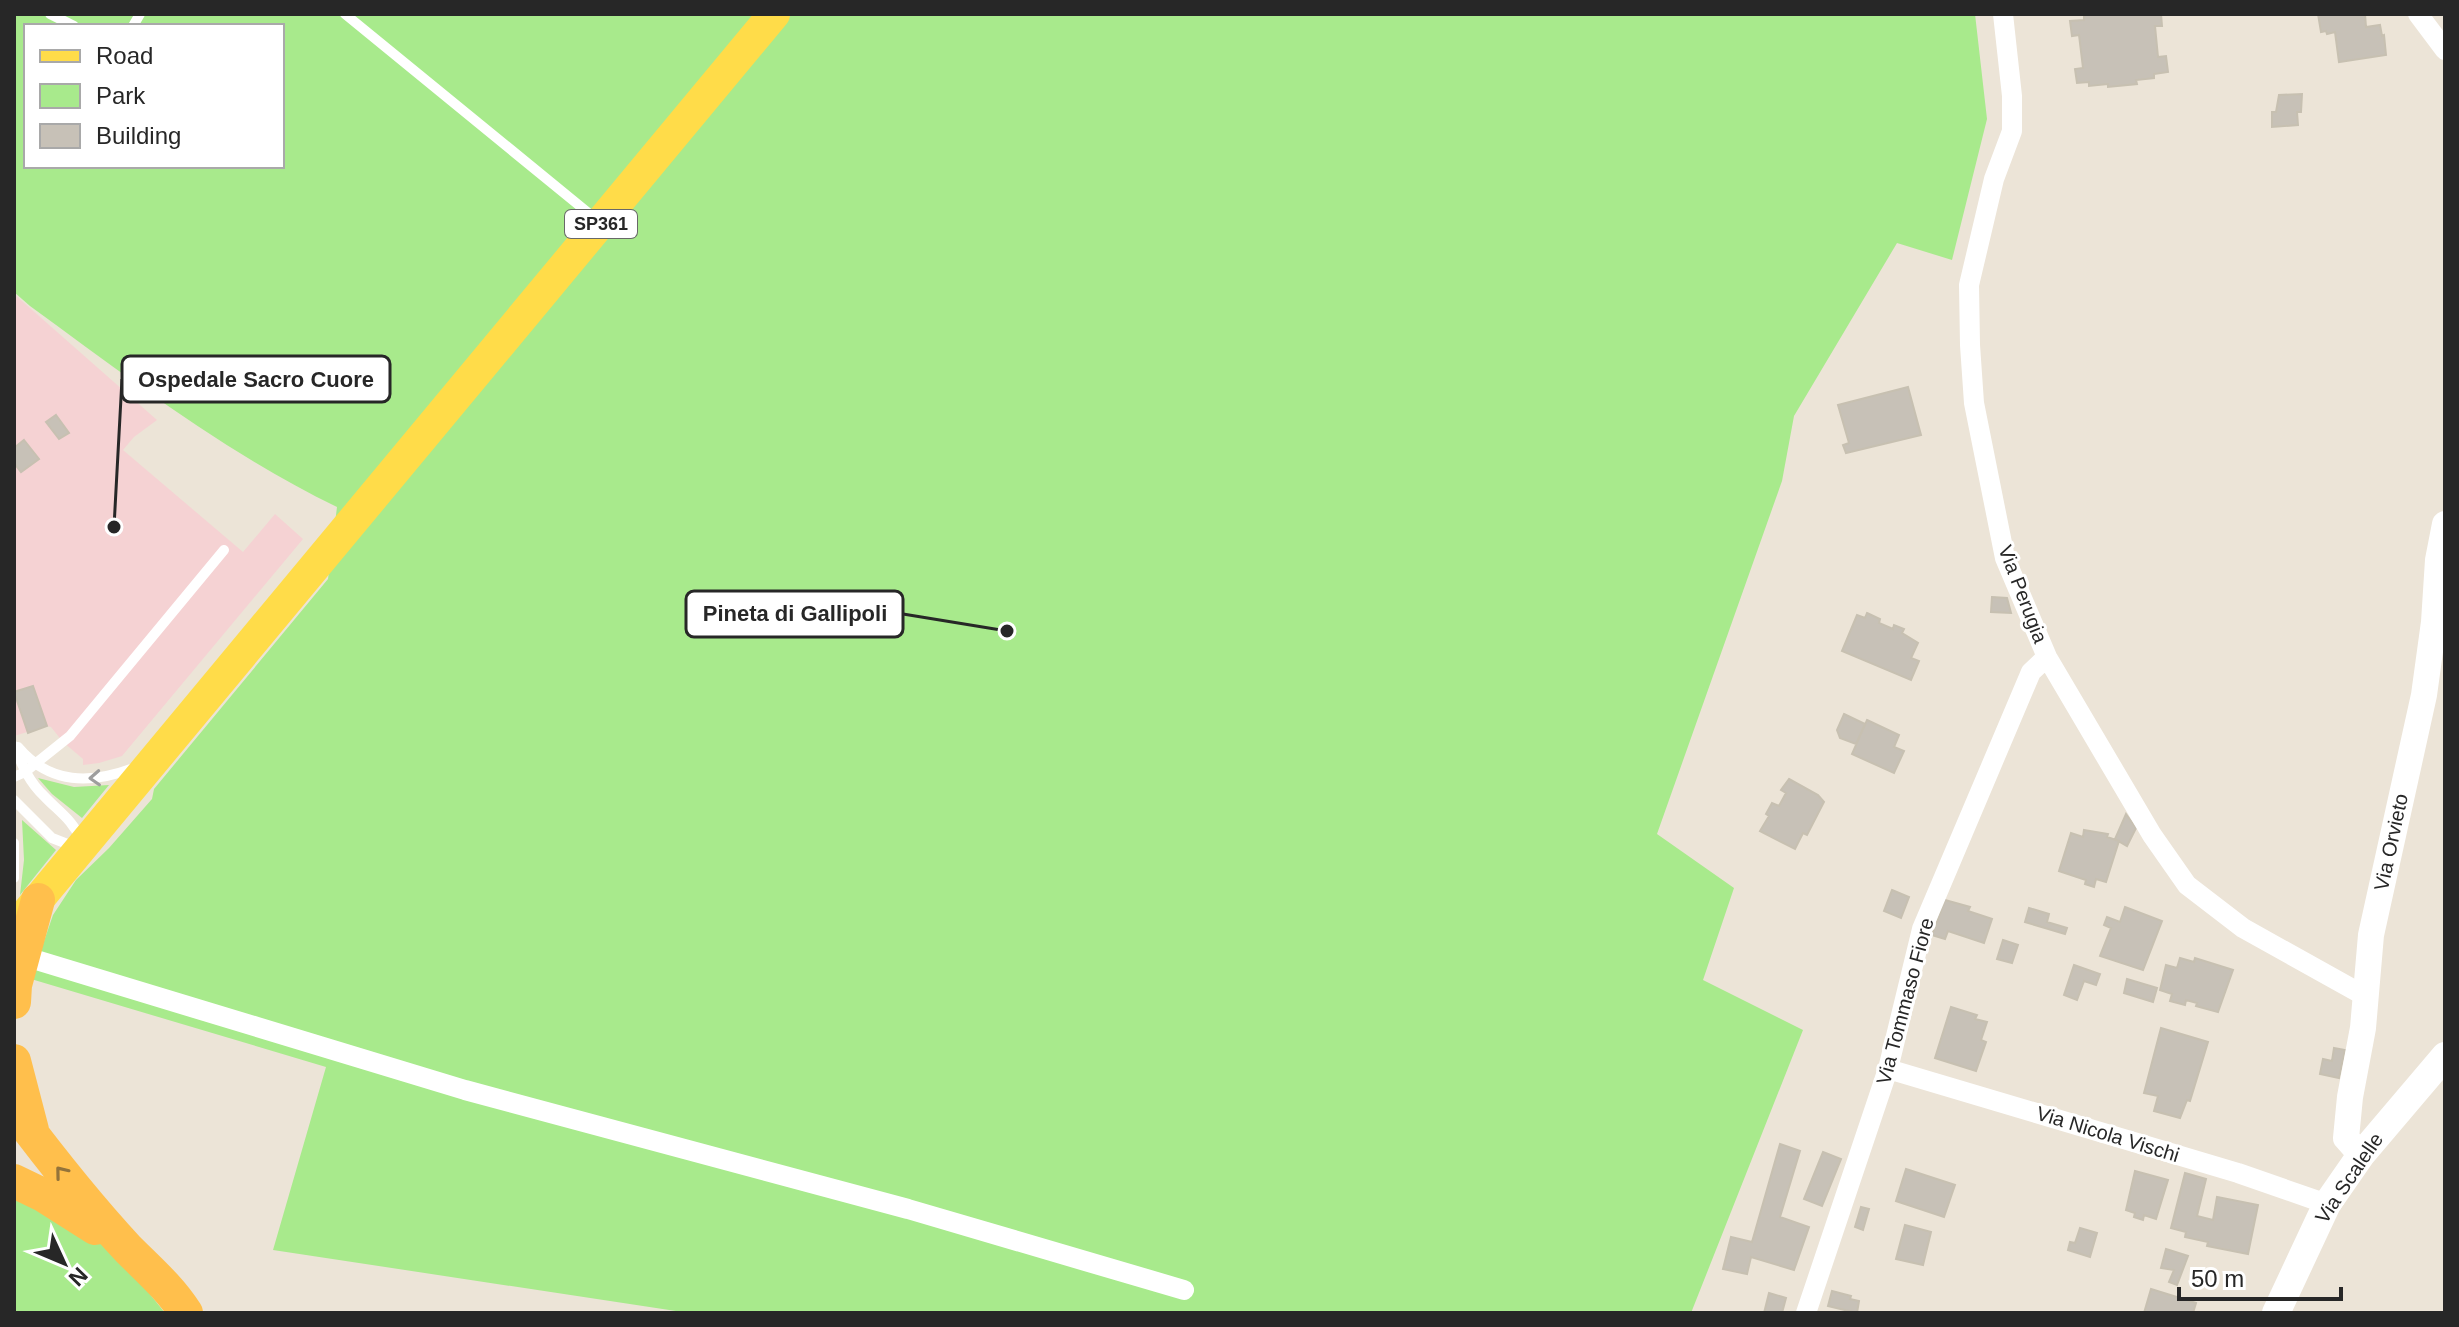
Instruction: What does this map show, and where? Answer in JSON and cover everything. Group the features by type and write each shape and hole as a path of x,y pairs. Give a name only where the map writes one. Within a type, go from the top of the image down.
{"highway":[{"path":"14,1002 26,889"},
{"path":"14,1061 24,1122 60,1173 156,1274 186,1313"},
{"path":"24,1187 129,1249"}],"main road":[{"name":"SP361","path":"26,889 83,847 774,14"},
{"name":"Via Scalelle","path":"2276,1313 2327,1204 2361,1155 2445,1056"}],"street":[{"name":"Via Perugia","path":"2003,14 2012,96 2012,131 1994,179 1969,285 1974,403 2005,558 2047,657 2144,823 2187,885 2243,928 2365,996"},
{"path":"2418,14 2445,50"},
{"name":"Via Orvieto","path":"2361,1155 2346,1138 2363,1028 2371,935 2424,695 2438,560 2445,524"},
{"name":"Via Tommaso Fiore","path":"1806,1313 1888,1069 1922,929 2031,672 2047,657"},
{"path":"18,942 465,1090 908,1209 1184,1290"},
{"name":"Via Nicola Vischi","path":"1888,1069 2223,1169 2327,1204"}],"lane":[{"path":"50,14 70,24"},
{"path":"345,14 601,223"},
{"path":"24,772 70,736 224,550"},
{"path":"14,744 24,772 42,795 66,815 83,847 70,846 52,838 14,800"},
{"path":"24,772 85,779 111,777 155,760"},
{"path":"14,843 26,889"}],"shaded area":[{"path":"14,294 157,420 134,437 123,450 243,552 275,514 303,539 122,756 99,763 83,765 83,759 51,727 14,736"}],"green space":[{"path":"14,14 1975,14 1987,119 1952,260 1897,243 1794,416 1782,481 1657,834 1734,888 1703,980 1803,1030 1691,1313 689,1313 273,1250 326,1067 31,979 53,915 76,880 152,799 154,789 328,579 337,507 296,486 179,414 14,292"},
{"path":"38,778 74,787 109,785 82,818 52,794"},
{"path":"22,820 56,850 20,895 24,860"},
{"path":"14,1195 82,1229 125,1263 165,1313 14,1313"}],"building":[{"path":"2091,14 2161,14 2162,26 2155,26 2158,57 2166,56 2168,72 2154,74 2154,78 2136,80 2137,84 2108,87 2108,84 2089,86 2089,82 2077,83 2075,69 2083,68 2079,35 2072,36 2070,21 2084,20 2084,15"},
{"path":"2318,14 2365,14 2366,27 2380,25 2386,55 2339,62 2335,32 2321,32"},
{"path":"2302,94 2301,112 2297,112 2298,125 2272,127 2272,112 2276,112 2279,95"},
{"path":"1908,387 1921,435 1846,453 1843,445 1849,443 1838,405"},
{"path":"56,415 69,433 59,439 46,422"},
{"path":"24,440 39,459 21,472 14,463 14,448"},
{"path":"1992,597 2007,598 2011,613 1991,612"},
{"path":"1867,613 1880,619 1879,623 1893,629 1894,625 1904,629 1902,633 1918,643 1911,658 1919,661 1911,680 1842,651 1857,615 1865,618"},
{"path":"33,686 47,726 28,733 14,692"},
{"path":"1844,714 1865,724 1856,744 1840,738 1837,730"},
{"path":"1867,720 1899,735 1894,747 1904,751 1894,773 1852,754"},
{"path":"1789,779 1818,795 1824,802 1807,835 1803,833 1795,849 1760,831 1772,803 1779,806 1786,793 1781,790"},
{"path":"2126,814 2136,828 2127,846 2115,839"},
{"path":"2084,830 2108,834 2107,837 2119,841 2106,882 2096,879 2094,887 2085,884 2086,880 2059,871 2071,833 2083,837"},
{"path":"1892,890 1909,897 1901,918 1884,911"},
{"path":"1945,900 1970,907 1968,911 1992,919 1984,943 1948,931 1945,939 1932,935"},
{"path":"2125,907 2162,921 2143,970 2100,956 2111,928 2104,925 2107,917 2120,922"},
{"path":"2029,908 2049,914 2047,922 2067,928 2065,934 2025,922"},
{"path":"2003,940 2018,945 2012,963 1997,959"},
{"path":"2180,958 2194,962 2195,958 2233,970 2218,1012 2186,1000 2185,1005 2170,1001 2172,994 2160,990 2166,965 2177,968"},
{"path":"2074,965 2100,974 2096,985 2084,981 2077,1000 2064,995"},
{"path":"2127,979 2157,988 2153,1002 2124,993"},
{"path":"1951,1007 1977,1015 1975,1019 1987,1022 1981,1040 1986,1042 1976,1071 1935,1058"},
{"path":"2161,1028 2208,1042 2190,1101 2187,1100 2180,1118 2154,1111 2158,1096 2144,1093"},
{"path":"2334,1048 2345,1050 2339,1078 2320,1074 2323,1059 2332,1061"},
{"path":"1780,1144 1800,1151 1780,1217 1809,1227 1794,1270 1751,1257 1747,1274 1723,1269 1731,1237 1752,1242"},
{"path":"1823,1152 1841,1159 1822,1206 1804,1199"},
{"path":"1906,1169 1955,1185 1944,1217 1896,1201"},
{"path":"2135,1171 2168,1180 2156,1219 2144,1215 2143,1220 2126,1210"},
{"path":"2185,1173 2206,1179 2197,1216 2213,1220 2217,1197 2258,1205 2248,1254 2207,1246 2208,1242 2185,1237 2186,1232 2171,1228"},
{"path":"1861,1207 1869,1209 1863,1230 1855,1227"},
{"path":"1905,1225 1931,1232 1923,1265 1896,1259"},
{"path":"2080,1228 2097,1233 2090,1257 2068,1250 2070,1242 2075,1243"},
{"path":"2166,1249 2188,1256 2177,1285 2169,1282 2174,1270 2161,1268"},
{"path":"2151,1289 2196,1303 2193,1313 2144,1313"},
{"path":"1832,1291 1859,1301 1857,1313 1828,1306"},
{"path":"1769,1293 1786,1298 1782,1313 1764,1313"}],"place":[{"name":"Ospedale Sacro Cuore","path":"114,527"},
{"name":"Pineta di Gallipoli","path":"1007,631"}]}
